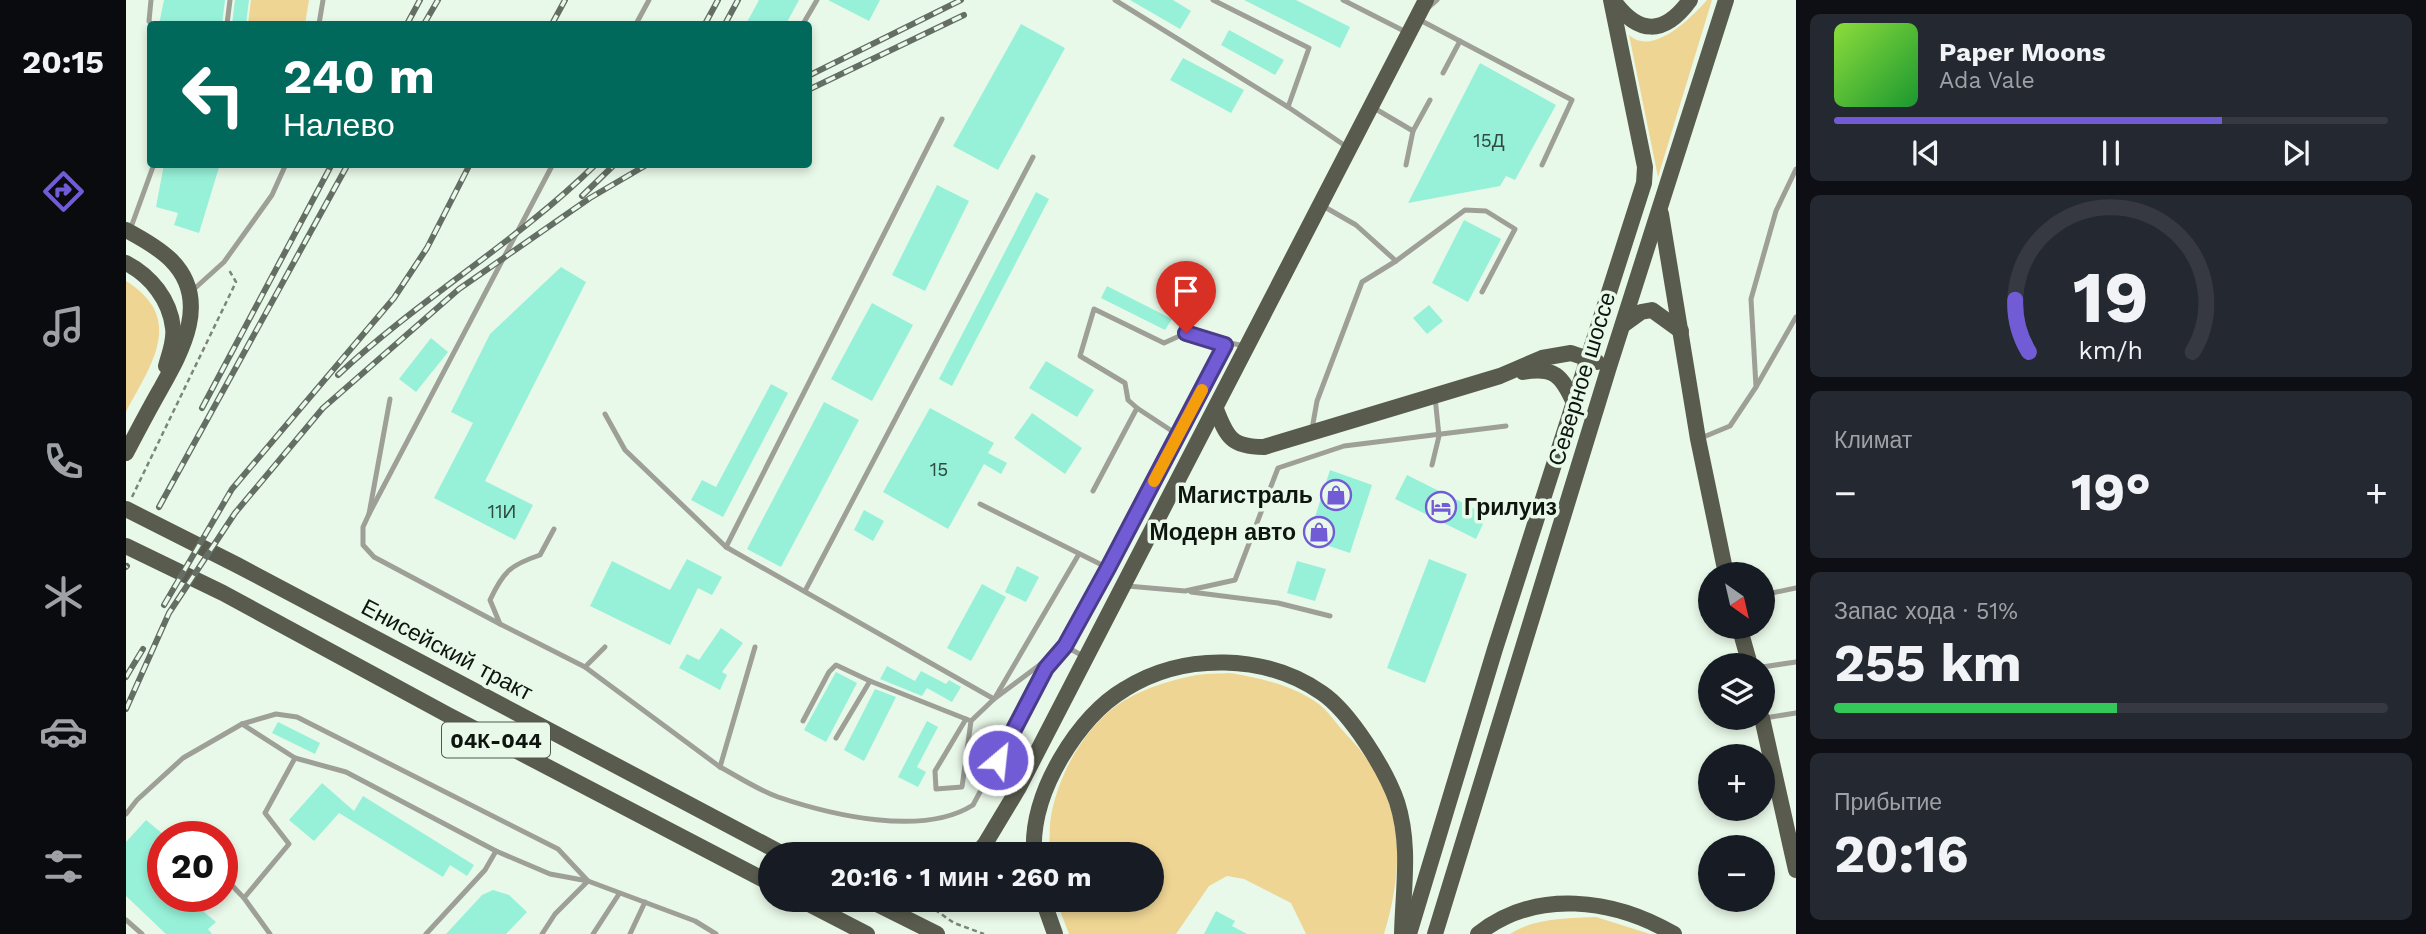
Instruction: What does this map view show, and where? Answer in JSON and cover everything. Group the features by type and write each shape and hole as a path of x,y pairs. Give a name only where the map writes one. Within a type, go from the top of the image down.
{"main road":[{"path":"986,842 1018,789 1216,410 1426,0"},
{"path":"1612,0 1637,25 1650,27 1668,22 1690,0"},
{"name":"Северное шоссе","path":"1409,934 1587,358 1644,183 1645,167 1612,0"},
{"name":"Северное шоссе","path":"1435,934 1609,367 1726,0"},
{"path":"1660,212 1698,439 1724,562"},
{"path":"126,453 178,360 191,317 190,293 180,270 171,260 128,231"},
{"path":"126,263 149,279 169,309 174,330 160,389"},
{"path":"1623,325 1641,312 1653,310 1681,331"},
{"path":"1216,410 1224,431 1244,447 1264,447 1435,397 1500,376 1542,358 1571,353 1609,367"},
{"path":"1500,376 1538,369 1548,370 1560,377 1574,403"},
{"name":"Енисейский тракт","path":"129,504 237,565 760,842"},
{"name":"04К-044","path":"126,546 223,593 448,715 758,877"},
{"path":"1033,842 1040,804 1051,775 1072,739 1093,714 1125,689 1156,674 1194,664 1242,662 1286,675 1323,694 1357,729 1381,765 1397,802 1406,844 1402,934"},
{"path":"1765,730 1796,870"},
{"path":"1478,934 1507,916 1548,905 1582,903 1611,907 1647,919 1674,934"},
{"path":"824,912 867,934"},
{"path":"893,912 937,934"},
{"path":"1047,912 1055,934"}],"lane":[{"path":"149,21 151,0"},
{"path":"227,21 230,0"},
{"path":"320,21 323,0"},
{"path":"638,21 649,0"},
{"path":"805,21 817,0"},
{"path":"1115,0 1287,107 1349,149"},
{"path":"1213,0 1309,48 1287,107"},
{"path":"1437,0 1417,18 1572,100 1542,165"},
{"path":"1347,1 1408,33"},
{"path":"1443,73 1460,41"},
{"path":"1406,165 1413,131 1430,100"},
{"path":"1372,107 1413,131"},
{"path":"726,547 942,118"},
{"path":"805,591 1033,157"},
{"path":"128,231 152,168"},
{"path":"190,293 224,262 272,195 284,168"},
{"path":"551,168 369,514 363,527 363,545 374,557 585,667 720,767 776,796 859,818 918,821 959,814 973,805 1046,668 1065,646 1108,568 1225,345"},
{"path":"1756,387 1751,299 1776,211 1793,183 1796,169"},
{"path":"1321,205 1356,225 1396,261"},
{"path":"1312,432 1317,401 1362,282 1396,261 1465,210 1486,211 1515,229 1482,292"},
{"path":"1178,435 1128,400 1125,383 1080,356 1094,309 1164,343 1186,333 1225,345 1230,343 1248,347"},
{"path":"1698,439 1730,426 1796,317"},
{"path":"1433,465 1439,436 1435,397"},
{"path":"369,514 390,399"},
{"path":"1093,491 1137,408"},
{"path":"605,414 625,450 726,547 994,699"},
{"path":"1185,591 1235,580 1278,468 1344,446 1506,426"},
{"path":"980,505 1108,568"},
{"path":"500,624 490,600 500,578 515,564 540,555 554,529"},
{"path":"994,699 1079,554"},
{"path":"1124,586 1278,603 1330,616"},
{"path":"1775,592 1796,588"},
{"path":"968,720 962,787 936,789 935,771 968,720 1065,646"},
{"path":"1065,646 1086,658"},
{"path":"585,667 605,647"},
{"path":"720,767 755,647"},
{"path":"1775,665 1796,662"},
{"path":"803,721 829,672 836,665 968,720"},
{"path":"836,738 870,681"},
{"path":"1775,716 1796,713"},
{"path":"126,814 154,782 183,758 242,724 276,714 297,717 558,849 588,881"},
{"path":"242,724 295,758 346,772 496,851 551,874 588,881 645,902 695,921 716,934"},
{"path":"244,898 289,844 265,813 295,758"},
{"path":"426,934 485,870 496,851"},
{"path":"542,934 555,915 588,881"},
{"path":"238,892 270,934"},
{"path":"593,934 619,894"},
{"path":"630,934 645,902"},
{"path":"126,920 142,934"}],"path":[{"path":"129,504 236,282 224,262"},
{"path":"938,912 954,923 984,934"}],"shaded area":[{"path":"251,0 309,0 306,21 248,21"},
{"path":"1707,0 1712,0 1658,177 1629,35 1639,41 1660,38 1692,16"},
{"path":"126,281 144,296 155,311 159,327 153,360 126,412"},
{"path":"1230,673 1253,677 1296,691 1316,702 1328,713 1365,756 1389,803 1395,828 1396,879 1384,934 1306,934 1291,903 1244,879 1227,876 1209,886 1176,934 1069,934 1061,912 1164,912 1164,842 1049,842 1054,801 1072,757 1090,731 1120,703 1161,684 1201,674"},
{"path":"1596,917 1650,934 1510,934 1540,922"}],"building":[{"path":"164,0 225,0 222,21 160,21"},
{"path":"235,0 249,0 246,21 232,21"},
{"path":"759,0 799,0 788,21 748,21"},
{"path":"828,0 880,0 869,21"},
{"path":"1130,0 1173,0 1191,11 1180,29"},
{"path":"1244,0 1296,0 1350,27 1340,48"},
{"path":"1021,24 1065,48 998,170 953,146"},
{"path":"1229,30 1284,60 1275,75 1221,45"},
{"path":"1183,58 1244,90 1231,113 1170,80"},
{"path":"1480,63 1556,105 1515,180 1506,176 1500,186 1408,203"},
{"path":"163,168 219,168 199,233 174,225 178,213 156,207"},
{"path":"937,185 969,201 925,291 892,275"},
{"path":"1036,192 1049,199 952,386 939,379"},
{"path":"1464,220 1501,239 1468,302 1432,283"},
{"path":"561,267 586,282 485,481 533,505 515,540 434,498 473,423 451,412 490,334"},
{"path":"1107,286 1172,319 1165,330 1101,298"},
{"path":"872,303 913,325 872,401 831,379"},
{"path":"1429,305 1443,321 1427,334 1413,318"},
{"path":"431,338 448,352 416,392 399,379"},
{"path":"1046,361 1094,390 1077,417 1029,388"},
{"path":"771,384 788,393 723,517 691,500 702,480 716,487"},
{"path":"824,402 859,420 781,567 747,549"},
{"path":"930,408 994,443 988,453 1007,463 1001,474 984,464 948,529 883,492"},
{"path":"1032,413 1082,448 1065,474 1014,438"},
{"path":"1330,470 1372,485 1350,553 1308,539"},
{"name":"Грилуиз","path":"1407,475 1487,515 1476,539 1395,499"},
{"path":"864,510 884,521 873,541 854,530"},
{"path":"687,559 722,577 712,595 698,588 670,645 590,606 612,561 670,590"},
{"path":"1429,559 1467,574 1425,683 1387,668"},
{"path":"1297,561 1326,569 1315,601 1287,593"},
{"path":"1017,566 1039,577 1026,602 1005,592"},
{"path":"982,584 1006,597 971,661 947,648"},
{"path":"721,628 743,643 722,672 727,675 720,690 679,668 687,654 699,660"},
{"path":"887,666 915,681 921,671 946,684 949,680 961,687 952,702 927,688 922,696 880,679"},
{"path":"836,672 857,683 826,742 804,730"},
{"path":"875,689 896,697 864,761 844,750"},
{"path":"927,721 938,727 917,767 926,772 918,787 898,777"},
{"path":"278,722 320,743 315,754 272,733"},
{"path":"322,783 354,811 363,796 474,865 467,876 450,865 443,877 339,813 314,841 289,820"},
{"path":"147,821 147,912 204,912 216,922 208,929 212,934 166,934 126,896 126,842"},
{"path":"493,890 509,895 527,912 506,934 446,934 482,895"},
{"path":"1216,911 1235,921 1232,926 1247,934 1204,934"}],"railway":[{"path":"409,21 420,0"},
{"path":"426,21 438,0"},
{"path":"554,21 565,0"},
{"path":"707,21 718,0"},
{"path":"727,21 738,0"},
{"path":"812,74 961,0"},
{"path":"812,88 964,15"},
{"path":"202,408 330,168"},
{"path":"159,507 346,168"},
{"path":"164,605 232,489 394,298 427,248 468,168"},
{"path":"338,375 401,321 534,219 592,168"},
{"path":"582,196 611,168"},
{"path":"126,709 169,613 235,513 323,408 459,289 590,198 641,168"},
{"path":"126,677 143,649"}],"slow traffic":[{"path":"1154,481 1202,390"}],"place":[{"name":"Магистраль","path":"1336,495"},
{"name":"Грилуиз","path":"1441,507"},
{"name":"Модерн авто","path":"1319,532"}],"route":[{"path":"998,760 1046,668 1065,646 1108,568 1225,345 1186,333"}]}
